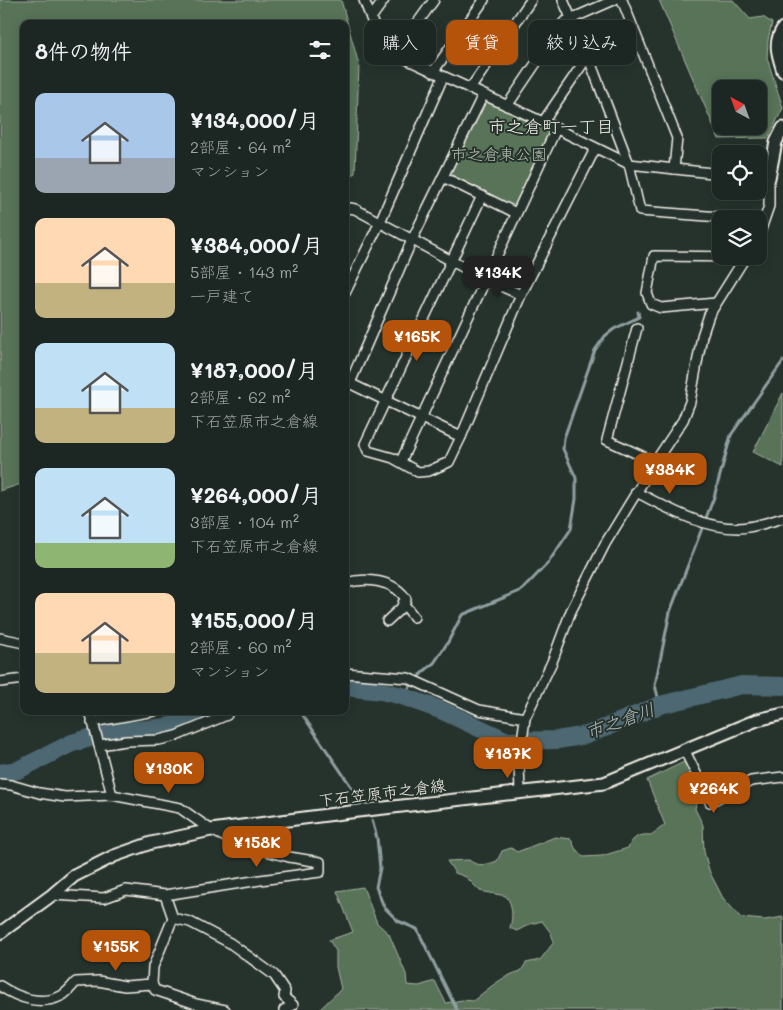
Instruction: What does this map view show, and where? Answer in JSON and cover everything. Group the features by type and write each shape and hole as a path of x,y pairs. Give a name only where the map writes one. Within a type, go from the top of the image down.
{"main road":[{"path":"783,28 779,34 776,49 783,71"},
{"path":"767,169 783,128"},
{"name":"下石笠原市之倉線","path":"0,933 52,896 74,876 114,856 151,843 211,830 604,783 758,720 783,714"}],"street":[{"path":"364,0 371,18"},
{"path":"371,18 384,0"},
{"path":"420,20 434,0"},
{"path":"433,72 484,0"},
{"path":"470,89 531,0"},
{"path":"564,0 572,19"},
{"path":"507,106 564,22 614,0"},
{"path":"622,0 677,138 674,169"},
{"path":"418,65 544,122 629,164 712,173"},
{"path":"544,122 582,65"},
{"path":"591,65 629,164 640,211 712,216"},
{"path":"349,285 380,222 443,77"},
{"path":"349,378 412,240 483,95"},
{"path":"401,461 556,129"},
{"path":"482,196 365,444 368,451 401,461 418,472 429,471 449,462 521,295 595,148"},
{"path":"443,177 516,213"},
{"path":"767,195 769,206 767,210"},
{"path":"349,208 355,209 485,279 521,295"},
{"path":"712,257 654,256 647,293 650,304 661,308 716,303"},
{"path":"520,792 519,766 524,718 552,662 571,611 605,544 654,462 683,420 690,402 702,336 708,315 741,265"},
{"path":"637,328 607,440 654,462"},
{"path":"349,383 460,437"},
{"path":"636,492 693,519 711,524 748,528 783,518"},
{"path":"349,582 357,580 390,584 401,591 406,599 400,608 386,620"},
{"path":"403,603 414,617"},
{"path":"0,638 20,642"},
{"path":"349,673 408,678 479,710 524,718"},
{"path":"0,682 20,680"},
{"path":"91,715 112,795"},
{"path":"92,722 131,715"},
{"path":"99,745 126,741 159,740 176,736 228,715"},
{"path":"685,751 710,802 751,781 783,777"},
{"path":"0,784 65,797 112,795 180,808 211,830 239,844 289,857 320,862 320,872 165,895 126,890 104,898 52,896"},
{"path":"165,895 173,918 153,967 152,984 154,990 196,1004 225,1010"},
{"path":"173,918 190,922 230,943 274,975 286,991 284,997 293,1005 284,1010"},
{"path":"0,986 24,998 43,1002 62,995 76,982 98,981 125,986 152,984"}],"green space":[{"path":"0,0 341,0 347,20 20,20 20,484 0,491"},
{"path":"659,0 733,0 750,19 763,17 772,23 768,40 767,58 783,108 768,138 719,139 717,135 768,135 768,80 712,80 712,123"},
{"path":"349,29 359,65 355,173 349,176"},
{"name":"市之倉東公園","path":"483,100 551,132 517,209 444,174"},
{"path":"783,393 783,467 753,452"},
{"path":"686,761 698,793 695,809 703,825 704,852 710,873 723,898 741,918 765,920 783,917 783,1010 319,1010 341,989 336,967 336,951 329,940 353,932 337,891 363,887 377,923 389,934 406,974 407,985 419,986 435,981 446,1003 462,1000 473,1001 501,980 521,971 526,963 540,960 554,942 551,933 542,921 530,924 517,931 510,928 512,911 506,896 480,891 466,877 455,873 447,861 469,860 482,865 490,864 497,861 502,851 511,848 517,852 555,837 571,839 575,848 583,857 602,856 628,848 637,837 651,835 665,825 647,780"}],"waterway":[{"path":"402,696 423,672 434,663 448,642 462,615 522,590 548,563 571,529 576,499 576,478 563,449 564,438 595,350 605,336 614,329 639,317 638,312"},
{"path":"660,705 655,685 670,612 714,497 731,435 783,361"},
{"name":"市之倉川","path":"349,687 381,691 402,696 443,711 507,741 557,740 587,735 660,705 742,685 783,686"},
{"name":"市之倉川","path":"0,773 18,770 72,743 108,733 167,727 202,715"},
{"path":"303,715 365,807"},
{"path":"372,820 377,838 380,868 376,887 384,907 398,921 417,929 457,1010"}],"district":[{"name":"市之倉町一丁目","path":"551,126"}]}
